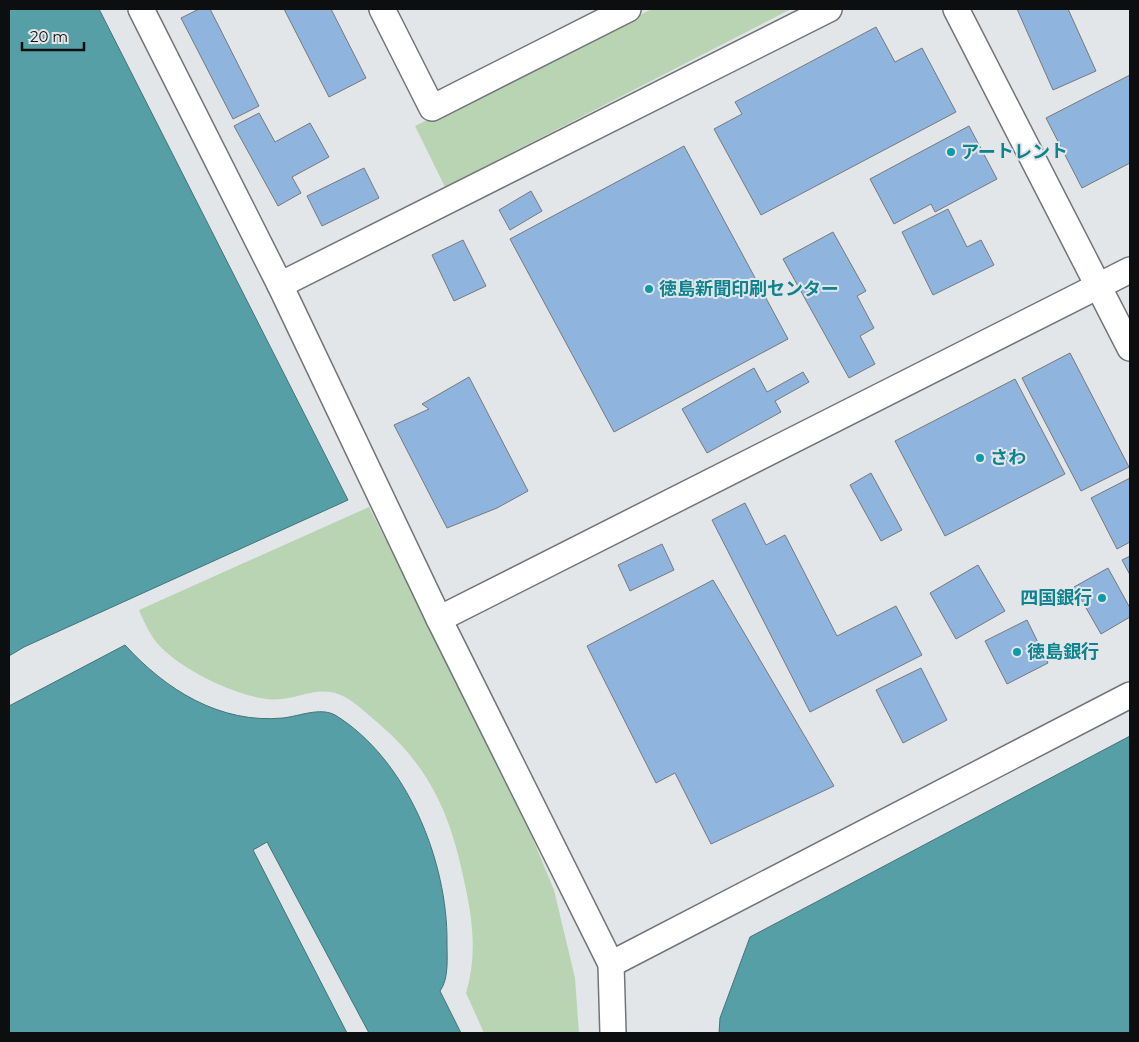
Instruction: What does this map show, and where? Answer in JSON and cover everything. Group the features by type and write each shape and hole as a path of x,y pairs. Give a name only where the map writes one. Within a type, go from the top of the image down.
{"street":[{"path":"141,9 280,285 439,618 611,964 612,1033"},
{"path":"382,9 432,108 628,9"},
{"path":"280,285 829,9"},
{"path":"956,9 1130,348"},
{"path":"439,618 1130,270"},
{"path":"611,964 1130,695"}],"green space":[{"path":"652,9 791,9 445,187 415,126"},
{"path":"369,507 514,793 554,890 575,978 579,1033 484,1033 466,993 472,966 472,926 465,885 453,835 435,792 423,772 392,735 356,704 338,694 317,692 282,699 268,699 252,696 215,683 167,653 157,643 139,610"}],"water":[{"path":"9,9 99,9 348,500 24,647 9,656"},
{"path":"125,645 158,676 196,701 238,715 260,718 283,718 316,712 329,713 335,715 361,734 383,758 402,785 418,815 431,847 440,879 447,943 447,968 445,981 440,991 461,1033 369,1033 267,842 253,850 347,1033 9,1033 9,706"},
{"path":"1130,736 1130,1033 719,1033 720,1018 750,937"}],"building":[{"path":"199,9 210,9 259,106 233,119 181,18"},
{"path":"284,9 331,9 366,78 329,97"},
{"path":"1017,9 1068,9 1096,71 1053,90"},
{"path":"876,27 895,62 922,48 956,112 761,215 714,129 742,114 735,102"},
{"path":"1130,75 1130,163 1082,188 1046,118"},
{"path":"259,113 275,142 310,123 329,157 292,177 301,193 278,206 234,126"},
{"name":"アートレント","path":"969,126 997,179 935,212 931,204 894,224 870,179"},
{"name":"徳島新聞印刷センター","path":"684,146 788,339 614,432 510,239"},
{"path":"364,168 379,198 322,226 307,196"},
{"path":"531,191 542,211 510,230 499,210"},
{"name":"アートレント","path":"948,209 967,247 981,240 994,265 933,295 902,232"},
{"path":"833,232 866,291 857,296 874,328 860,336 875,364 849,378 783,259"},
{"path":"463,240 486,286 454,301 432,255"},
{"path":"1070,353 1129,467 1081,491 1022,378"},
{"path":"754,368 767,392 803,372 809,382 775,401 781,412 707,453 682,409"},
{"path":"469,377 528,491 497,508 447,528 394,425 429,409 422,404"},
{"name":"さわ","path":"1015,379 1065,474 945,536 895,441"},
{"path":"871,473 902,530 881,541 850,485"},
{"path":"1130,478 1130,542 1117,549 1091,498"},
{"path":"745,503 766,545 785,535 837,636 896,606 922,655 810,712 712,520"},
{"path":"662,544 674,570 630,591 618,565"},
{"path":"1130,556 1130,575 1122,560"},
{"path":"978,565 1005,611 956,639 930,593"},
{"name":"四国銀行","path":"1108,568 1130,608 1130,617 1101,634 1074,587"},
{"path":"713,580 834,786 711,844 675,773 656,783 587,646"},
{"name":"徳島銀行","path":"1027,620 1048,663 1007,684 985,641"},
{"path":"921,668 947,720 903,743 876,690"}],"place":[{"name":"アートレント","path":"951,152"},
{"name":"徳島新聞印刷センター","path":"649,289"},
{"name":"さわ","path":"980,458"},
{"name":"四国銀行","path":"1102,598"},
{"name":"徳島銀行","path":"1017,652"}]}
